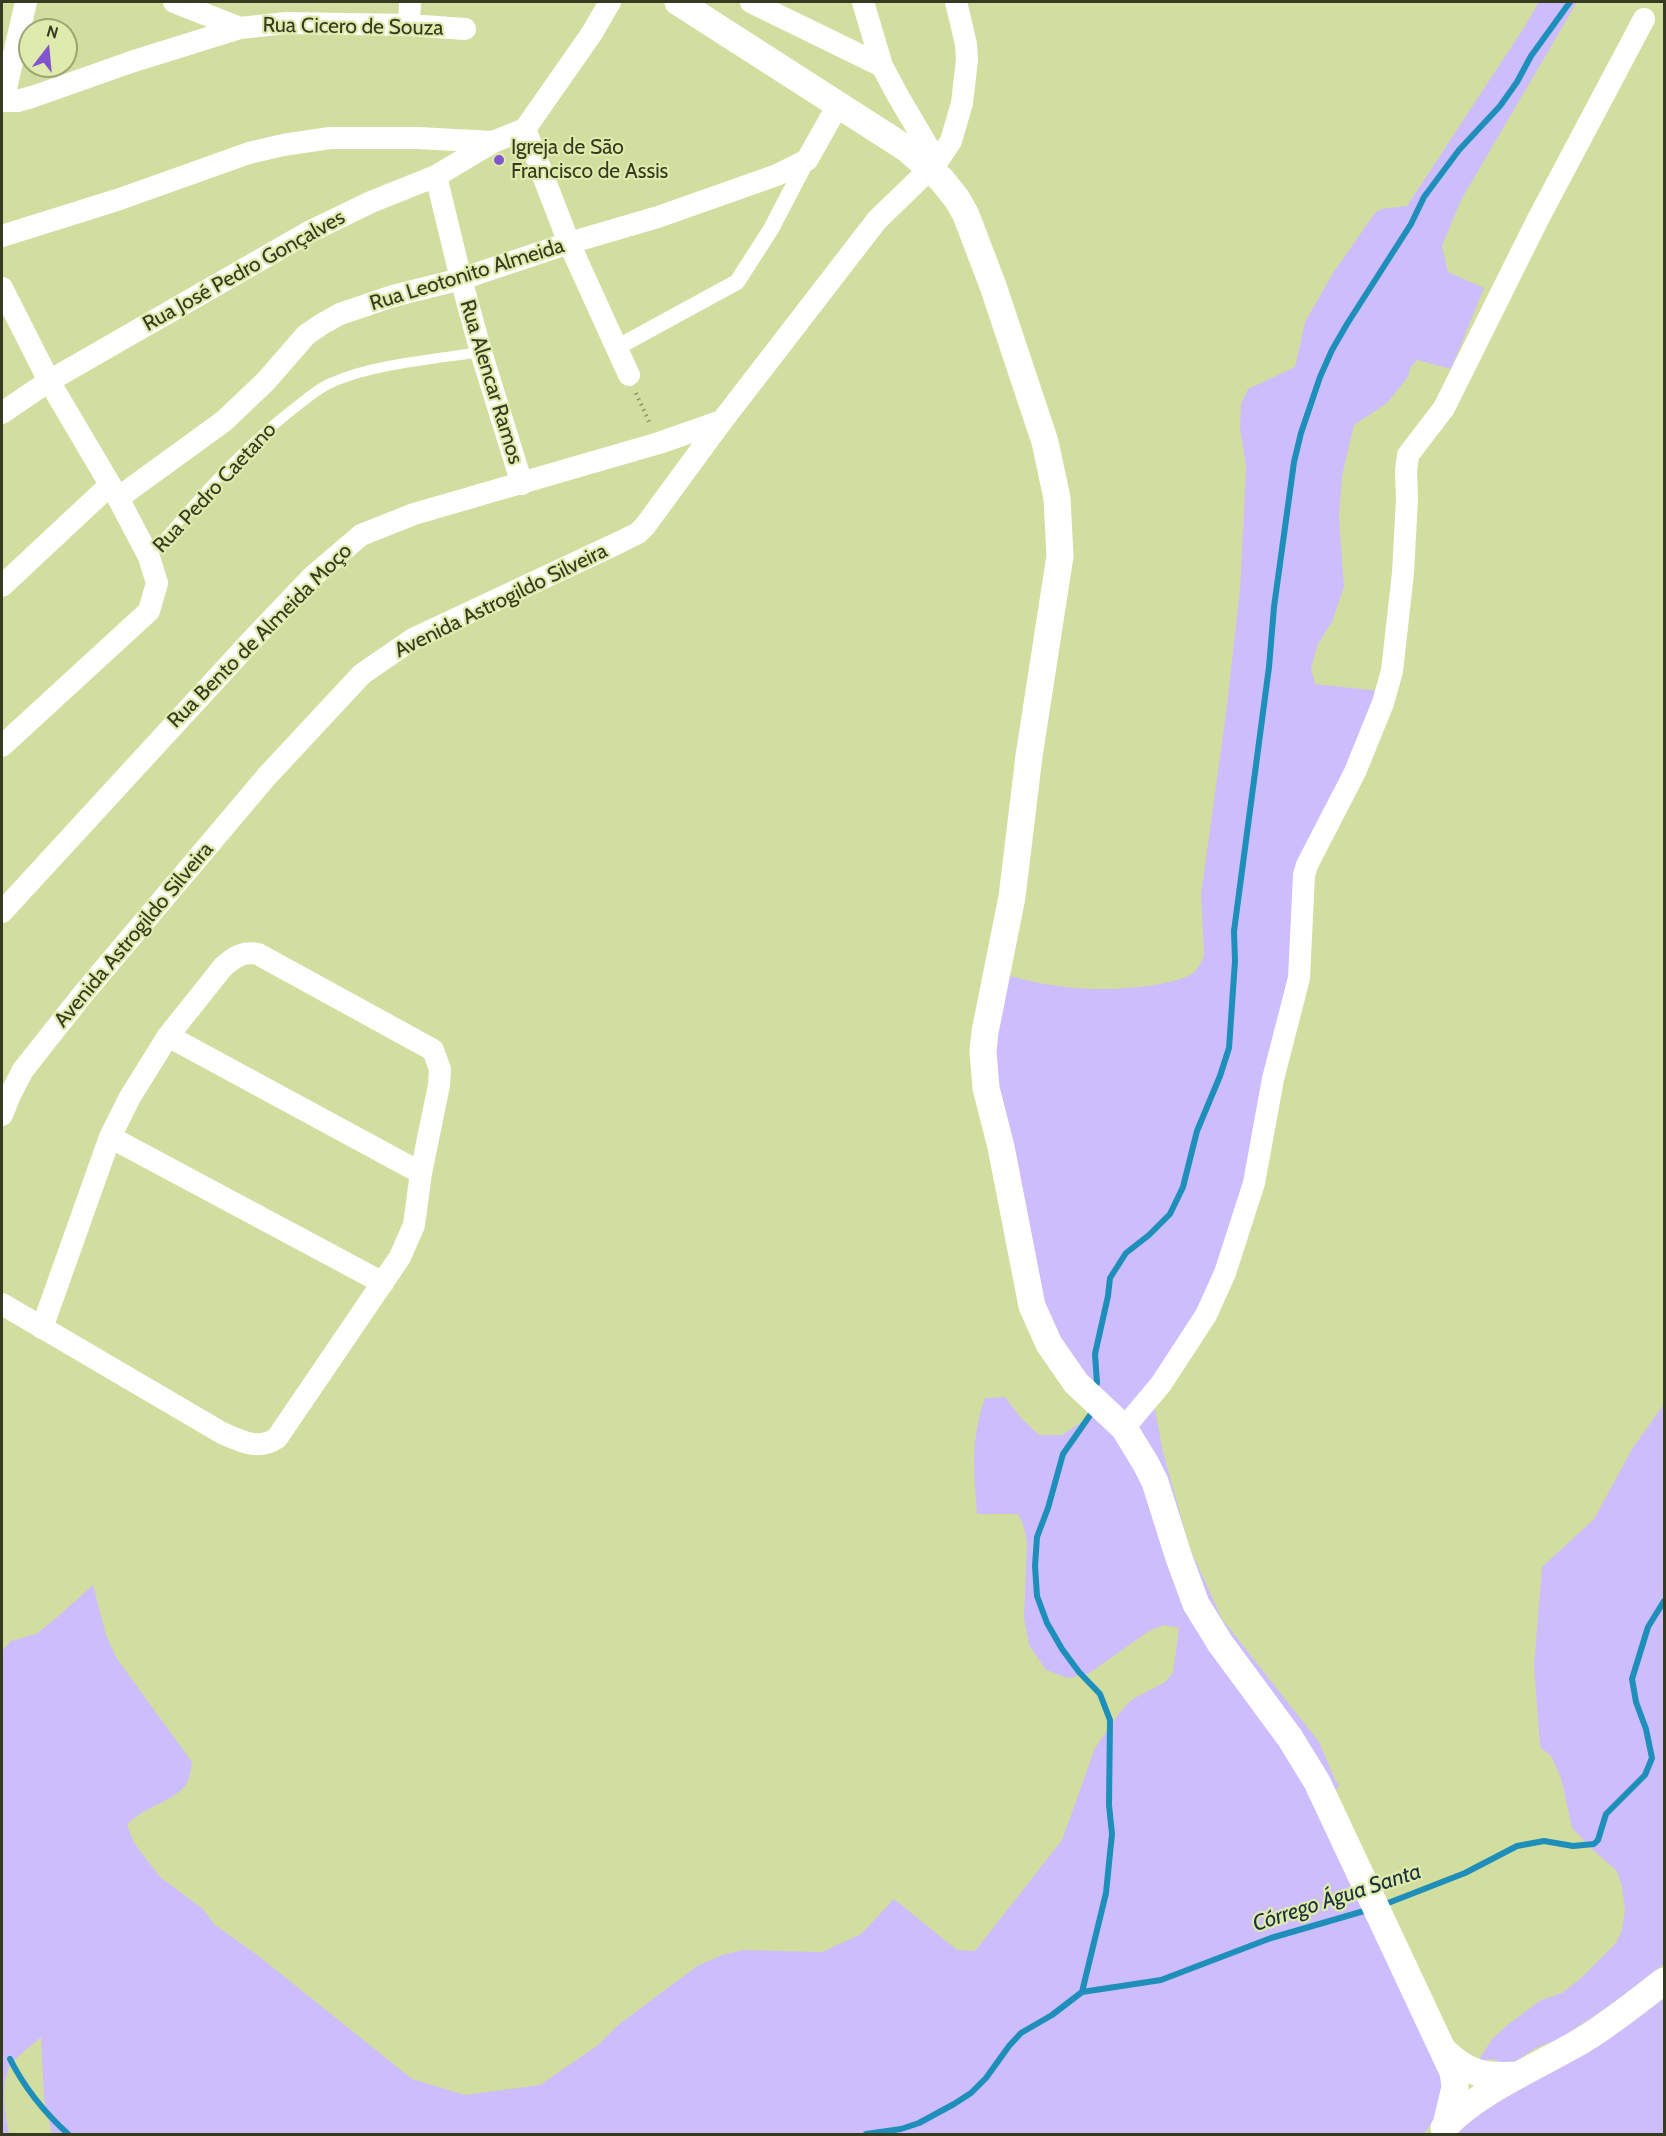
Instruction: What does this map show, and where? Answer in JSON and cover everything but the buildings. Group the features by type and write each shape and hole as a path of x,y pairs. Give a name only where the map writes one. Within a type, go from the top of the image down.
{"street":[{"path":"2,101 26,2"},
{"path":"174,2 240,28"},
{"path":"408,25 410,2"},
{"path":"610,2 592,33 525,129 569,243 628,375"},
{"path":"678,2 933,165"},
{"path":"751,2 882,66"},
{"path":"863,2 882,66 933,165 966,215 993,286 1045,442 1058,498 1059,565 1029,756 1012,897 983,1051 986,1088 1032,1306 1048,1344 1076,1383 1124,1428 1146,1464 1155,1482 1182,1569 1196,1604 1220,1643 1305,1760 1455,2078 1453,2100 1442,2130"},
{"name":"Avenida Astrogildo Silveira","path":"4,1102 23,1070 83,994 267,776 362,674 413,639 638,533 654,515 722,421 877,220 933,165 951,141 965,85 967,60 966,44 956,2"},
{"path":"1124,1428 1161,1384 1206,1315 1225,1273 1254,1183 1273,1079 1299,978 1304,875 1355,772 1383,703 1392,671 1403,573 1408,454 1444,408 1537,221 1644,19"},
{"name":"Rua Cicero de Souza","path":"2,101 32,97 131,62 240,28 286,24 408,25 465,29"},
{"path":"616,348 737,282 771,230 838,105"},
{"name":"Rua José Pedro Gonçalves","path":"2,413 49,381 307,233 371,202 436,176 493,142 525,129"},
{"path":"2,236 120,199 249,153 284,145 330,138 493,142"},
{"name":"Rua Leotonito Almeida","path":"2,586 114,491 224,421 266,381 306,335 340,314 658,217 777,175 807,160"},
{"name":"Rua Alencar Ramos","path":"436,176 460,279 522,484"},
{"path":"2,288 49,381 114,491 149,557 157,583 149,611 2,746"},
{"name":"Rua Bento de Almeida Moço","path":"2,912 171,726 312,577 361,535 414,514 659,443 722,421"},
{"path":"2,1304 42,1328 222,1433 259,1446 268,1444 277,1438 383,1283 400,1257 414,1225 421,1173 439,1084 440,1069 433,1050 258,954 249,952 240,954 223,967 168,1036 130,1097 110,1137 42,1328"},
{"path":"168,1036 421,1173"},
{"path":"110,1137 383,1283"},
{"path":"1442,2130 1472,2106 1519,2075 1622,2014 1665,1981"},
{"path":"1444,2051 1462,2067 1478,2073 1488,2076 1519,2075"}],"lane":[{"name":"Rua Pedro Caetano","path":"149,557 187,511 253,442 310,395 331,382 351,375 410,363 481,352"}],"path":[{"path":"628,375 659,443"}],"shaded area":[{"path":"1539,2 1577,2 1461,200 1442,246 1448,272 1484,288 1451,369 1417,360 1410,368 1408,377 1387,403 1354,425 1342,476 1339,517 1344,587 1332,622 1318,644 1311,668 1315,684 1397,693 1304,878 1290,991 1249,1192 1200,1322 1152,1394 1163,1452 1189,1546 1222,1619 1319,1742 1336,1782 1340,1785 1321,1805 1433,2048 1448,2099 1424,2134 52,2134 44,2099 41,2037 10,2066 4,2091 9,2134 2,2134 2,1651 11,1641 36,1634 93,1585 106,1635 117,1659 192,1762 184,1788 169,1799 141,1813 127,1825 134,1843 160,1877 203,1909 215,1925 256,1954 412,2079 465,2095 540,2085 598,2045 618,2025 697,1966 722,1955 743,1950 822,1952 861,1934 894,1899 957,1950 975,1951 1062,1840 1095,1748 1131,1700 1165,1682 1173,1673 1179,1628 1164,1625 1149,1631 1088,1674 1068,1678 1046,1670 1029,1645 1024,1618 1027,1542 1023,1524 1018,1514 977,1514 975,1442 985,1398 1005,1397 1021,1418 1039,1435 1062,1435 1101,1409 1056,1357 988,1083 1004,974 1062,987 1101,989 1141,987 1182,979 1194,972 1200,964 1204,956 1201,894 1226,713 1240,589 1246,467 1240,428 1241,404 1248,389 1295,367 1305,322 1333,273 1375,213 1381,209 1407,206"},
{"path":"1664,1404 1664,1964 1606,2008 1559,2039 1536,2048 1514,2062 1501,2063 1493,2059 1478,2061 1492,2039 1510,2023 1541,2000 1562,1993 1581,1978 1616,1943 1622,1930 1625,1910 1617,1871 1572,1828 1561,1778 1551,1756 1540,1747 1534,1666 1542,1567 1594,1519 1632,1449"},
{"path":"1664,1997 1664,2134 1455,2134 1472,2117"}],"waterway":[{"path":"1097,1383 1095,1354 1110,1278 1126,1253 1170,1214 1183,1187 1197,1131 1229,1048 1235,961 1234,931 1269,667 1274,607 1294,462 1320,377 1347,324 1411,224 1424,197 1459,150 1500,106 1517,82 1531,56 1570,2"},
{"path":"1082,1992 1106,1893 1112,1834 1109,1805 1110,1720 1100,1694 1079,1672 1047,1623 1037,1596 1035,1566 1037,1537 1048,1508 1063,1454 1093,1411"},
{"name":"Córrego Água Santa","path":"1383,1905 1465,1873 1517,1846 1544,1841 1573,1846 1594,1844 1598,1840 1606,1814 1645,1775 1652,1758 1632,1679 1648,1627 1664,1601"},
{"name":"Córrego Água Santa","path":"866,2134 901,2129 919,2123 971,2093 986,2078 1021,2033 1052,2015 1082,1992 1161,1980 1271,1938 1371,1909"},
{"path":"10,2059 36,2100 68,2134"}],"place":[{"name":"Igreja de São Francisco de Assis","path":"499,160"}]}
